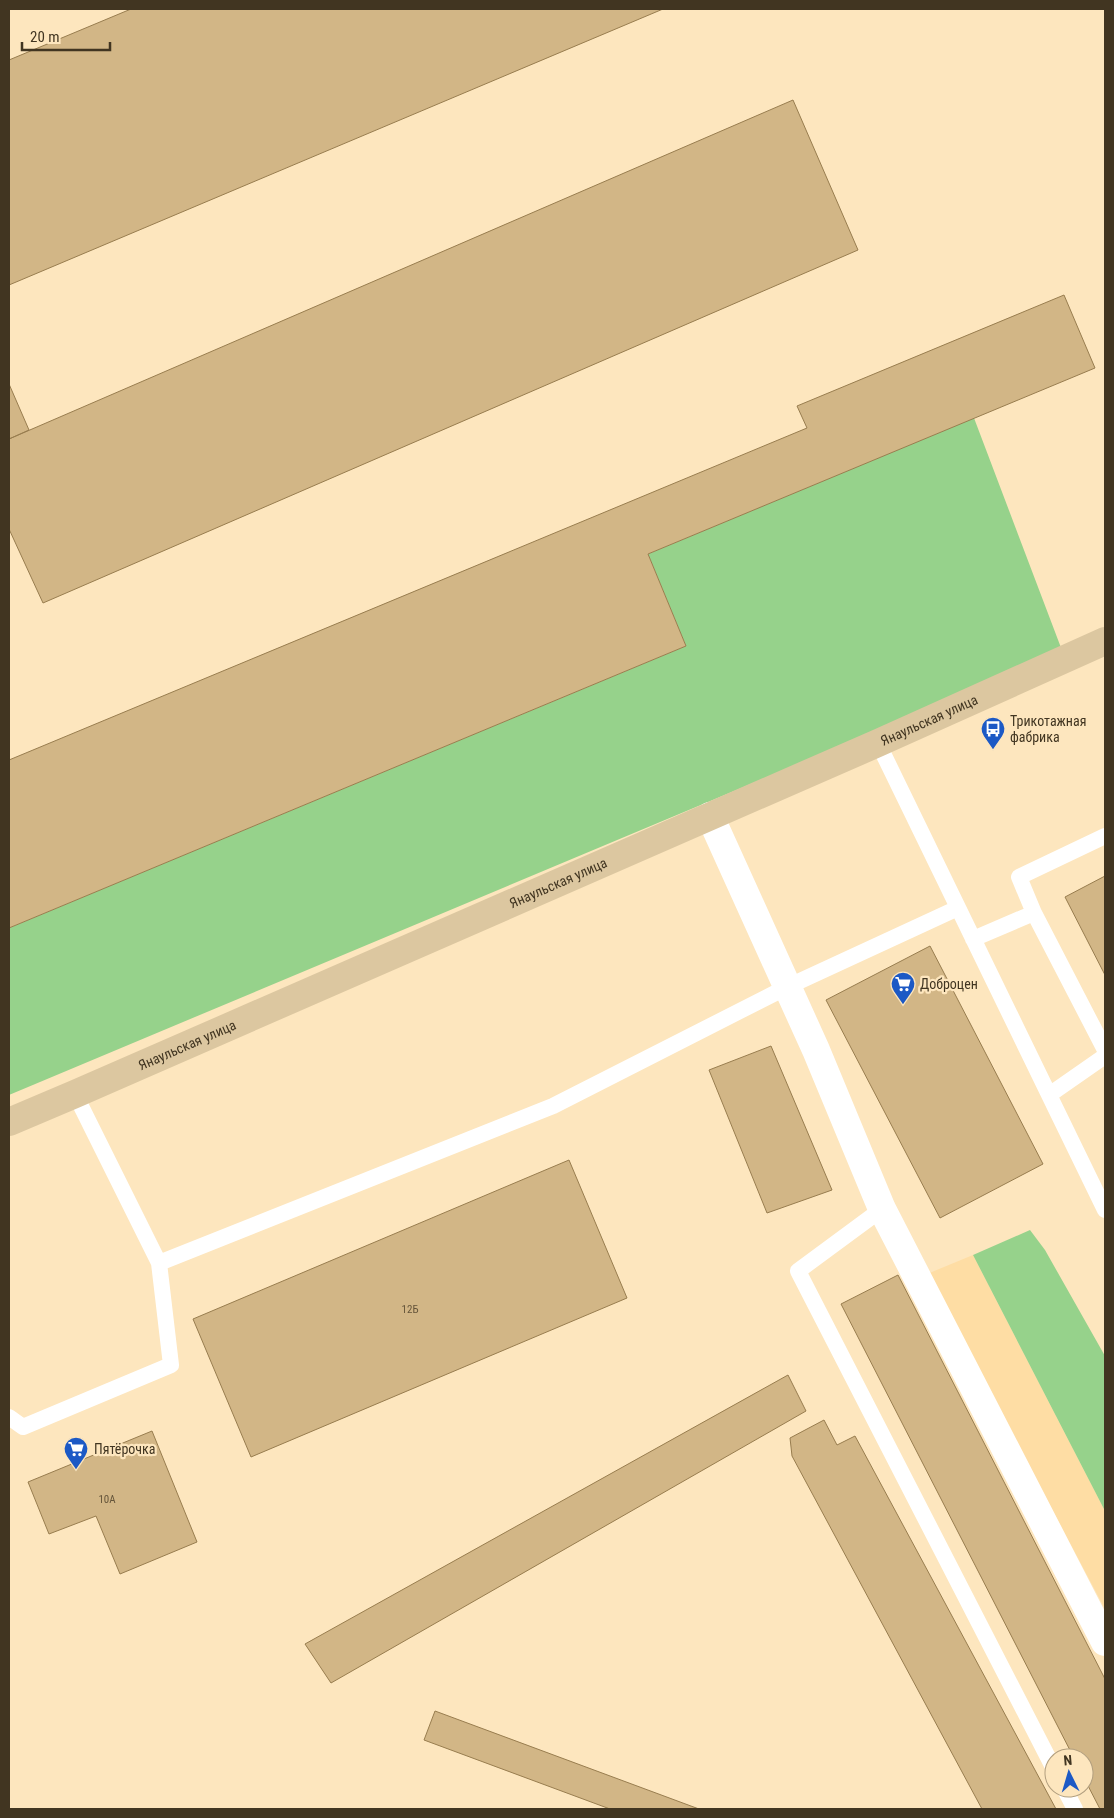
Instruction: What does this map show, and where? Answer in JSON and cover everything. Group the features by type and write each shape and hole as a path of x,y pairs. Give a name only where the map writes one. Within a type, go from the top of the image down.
{"main road":[{"name":"Янаульская улица","path":"9,1122 878,743 1105,641"}],"street":[{"path":"710,816 787,987 882,1209 1105,1642"}],"lane":[{"path":"878,743 1105,1210"},
{"path":"1105,836 1019,877 1034,913 1105,1050"},
{"path":"159,1263 553,1106 787,987 958,908"},
{"path":"973,939 1034,913"},
{"path":"1049,1095 1105,1056"},
{"path":"9,1418 23,1427 171,1364 159,1263 75,1094"},
{"path":"882,1209 798,1271 1044,1750"}],"shaded area":[{"path":"973,1255 1105,1511 1105,1609 927,1274"}],"green space":[{"path":"974,418 1063,653 9,1095 9,928 686,646 648,554"},
{"path":"1030,1230 1045,1250 1105,1356 1105,1511 973,1255"}],"building":[{"path":"131,9 663,9 9,285 9,60"},
{"path":"793,100 858,250 43,603 9,529 9,439"},
{"path":"1064,295 1095,368 648,554 686,646 9,928 9,760 807,428 797,406"},
{"path":"9,384 29,430 9,439"},
{"path":"1105,876 1105,975 1065,897"},
{"path":"930,946 1043,1164 940,1218 826,1000"},
{"path":"771,1046 832,1190 767,1213 709,1070"},
{"path":"569,1160 627,1298 251,1457 193,1319"},
{"path":"898,1275 1105,1679 1105,1809 1100,1809 1094,1797 1094,1748 1069,1748 841,1304"},
{"path":"788,1375 806,1411 331,1683 305,1644"},
{"path":"824,1420 837,1445 855,1436 1044,1787 1044,1798 1050,1798 1056,1809 982,1809 792,1456 790,1438"},
{"path":"152,1431 197,1542 120,1574 96,1516 49,1534 28,1482"},
{"path":"435,1711 699,1809 610,1809 424,1740"}],"place":[{"name":"Трикотажная фабрика","path":"993,750"},
{"name":"Доброцен","path":"903,1005"},
{"name":"Пятёрочка","path":"76,1470"}]}
